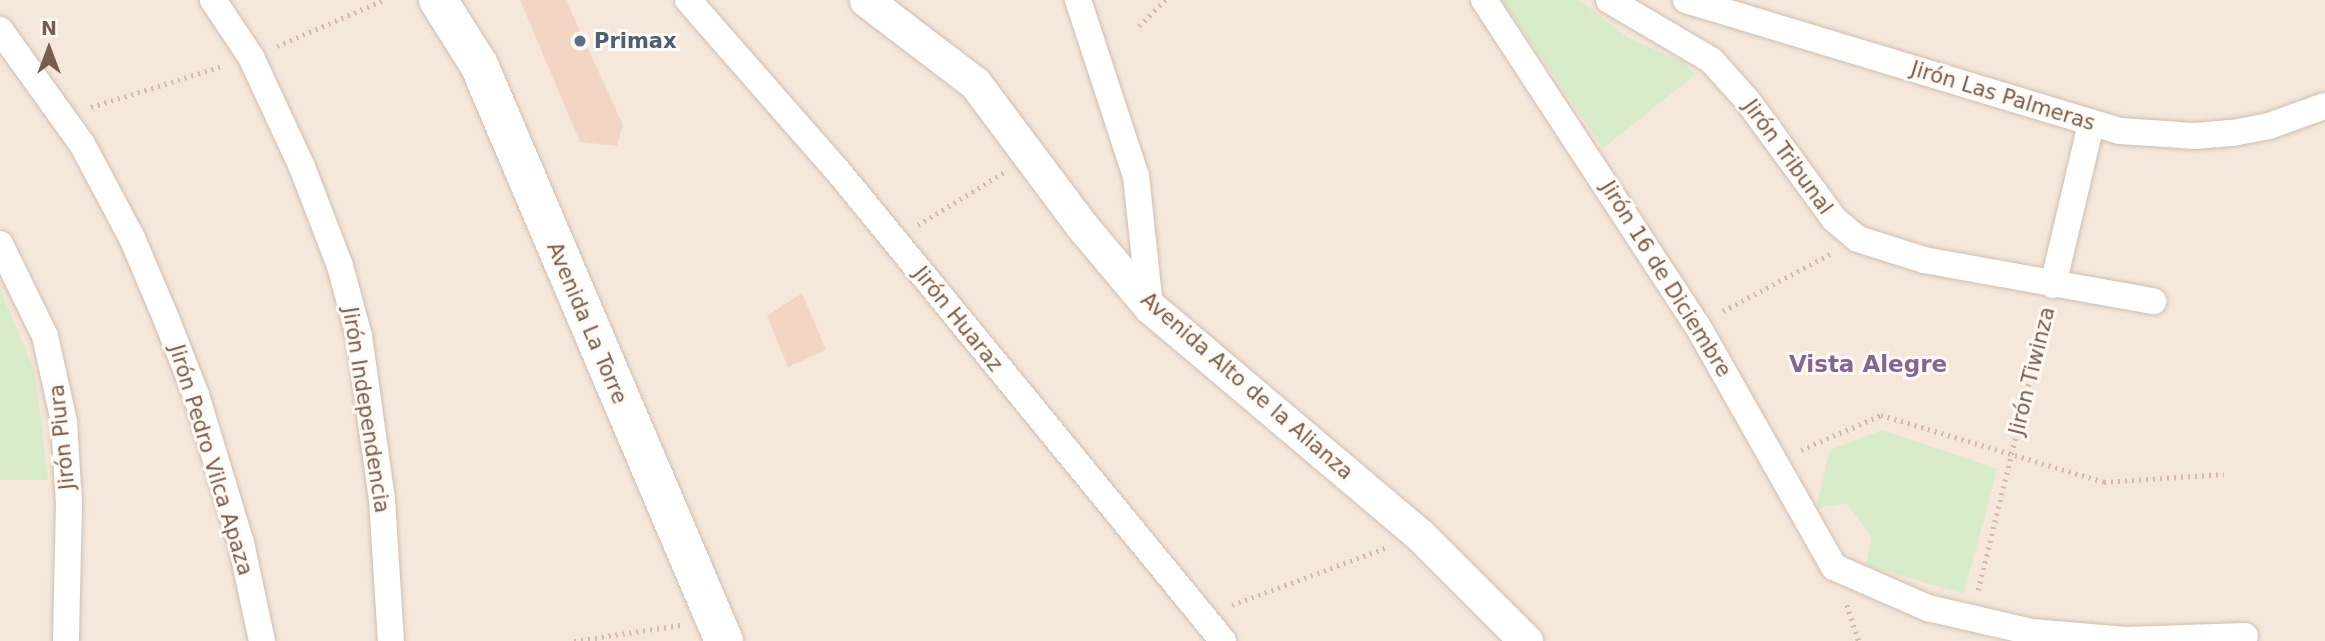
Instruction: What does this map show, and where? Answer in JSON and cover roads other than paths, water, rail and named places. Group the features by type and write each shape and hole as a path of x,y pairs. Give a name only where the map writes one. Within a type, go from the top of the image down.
{"main road":[{"name":"Avenida La Torre","path":"440,4 452,71 705,635"}],"street":[{"name":"Jirón Independencia","path":"213,0 251,57 307,178 340,266 359,336 380,485 391,641"},
{"name":"Jirón Huaraz","path":"688,0 893,240 1223,641"},
{"name":"Avenida Alto de la Alianza","path":"866,0 975,83 1150,307 1420,535 1526,641"},
{"path":"1078,0 1136,176 1150,307"},
{"name":"Jirón 16 de Diciembre","path":"1484,0 1697,325 1834,567 1898,597 1971,619 2078,638 2245,636"},
{"name":"Jirón Tribunal","path":"1609,0 1711,60 1747,100 1834,219 1858,239 1897,254 2053,285 2153,300"},
{"name":"Jirón Las Palmeras","path":"1686,0 2120,131 2195,136 2269,126 2325,106"},
{"name":"Jirón Pedro Vilca Apaza","path":"0,30 82,144 132,238 196,395 241,543 262,641"},
{"name":"Jirón Tiwinza","path":"2053,285 2091,124"},
{"name":"Jirón Piura","path":"0,244 45,336 64,422 69,504 66,641"}],"place":[{"name":"Primax","path":"580,41"}],"district":[{"name":"Vista Alegre","path":"1868,364"}]}
